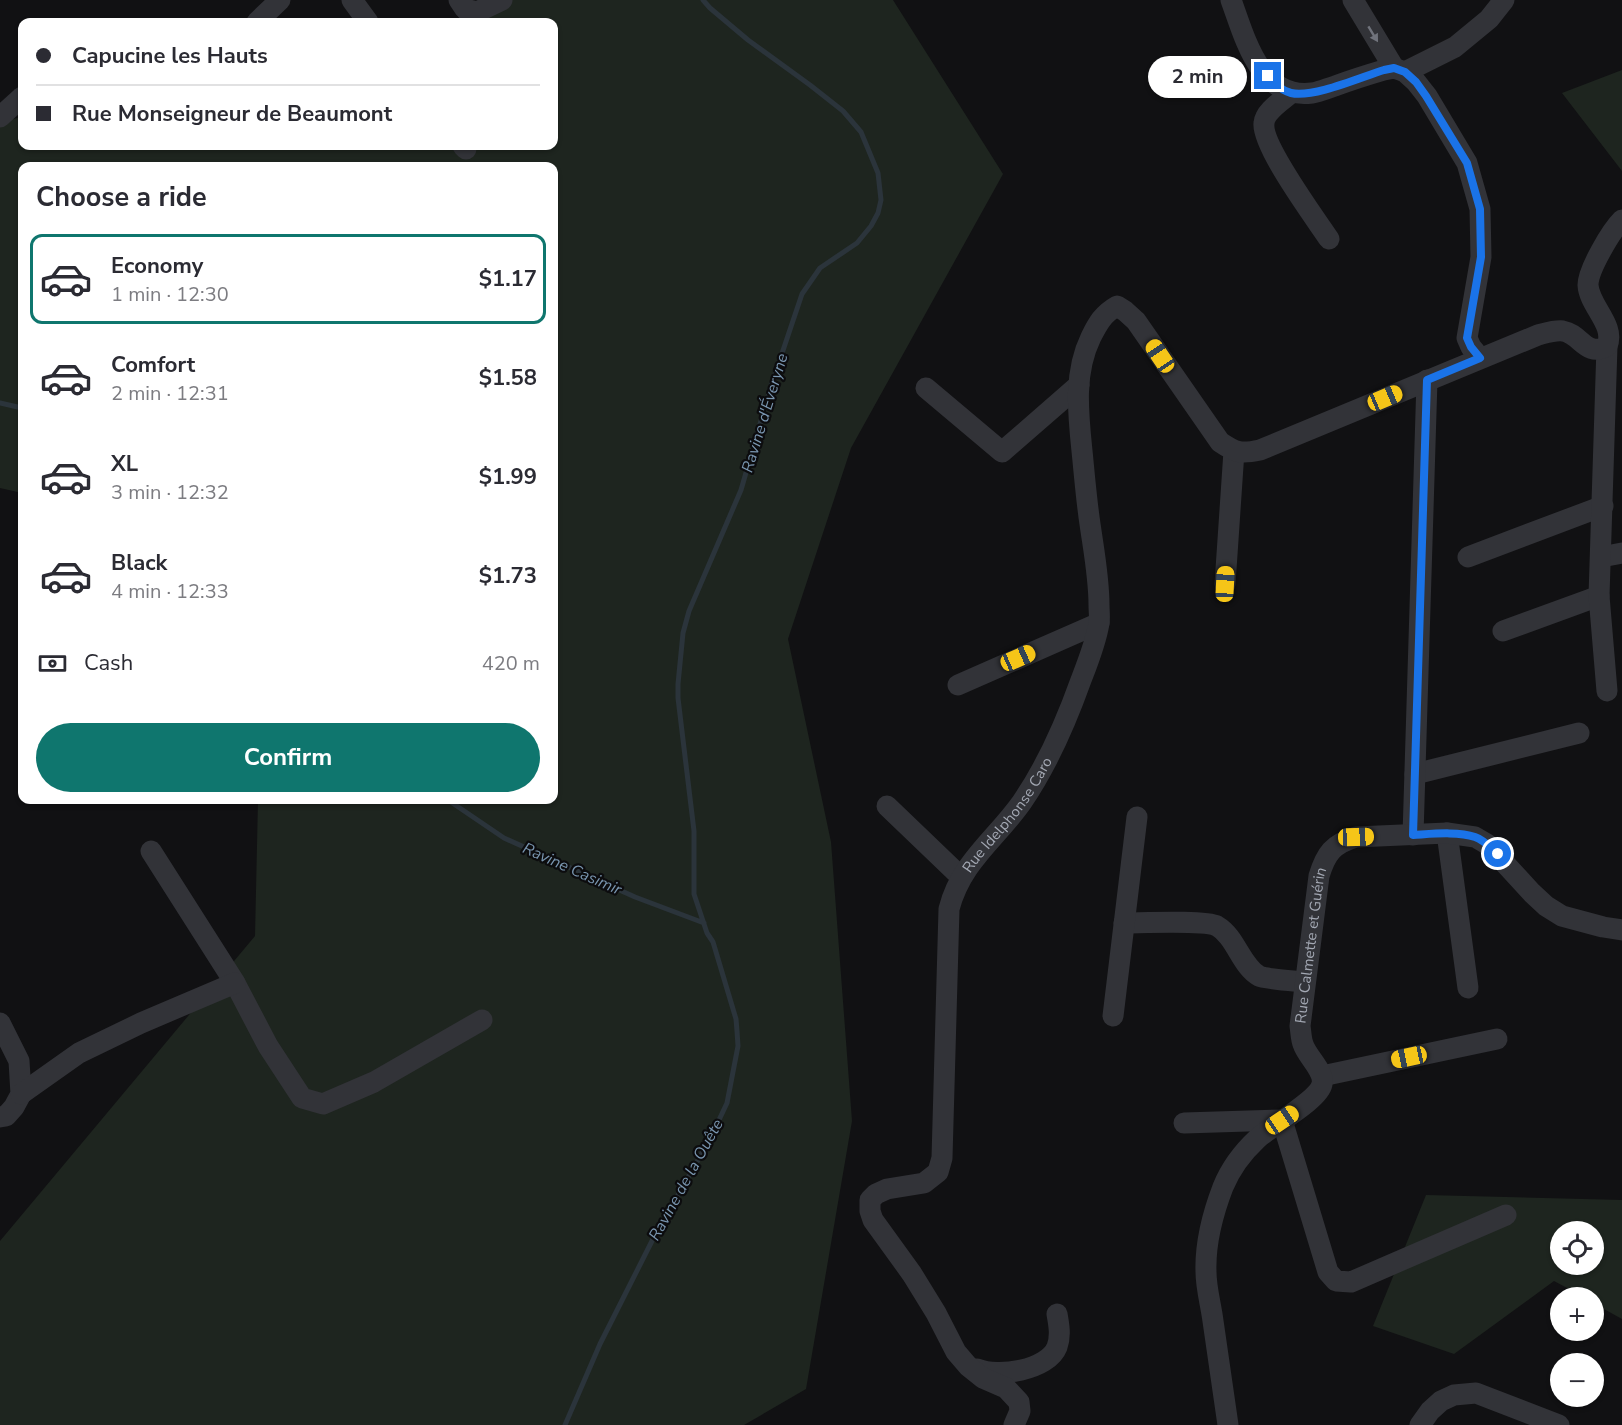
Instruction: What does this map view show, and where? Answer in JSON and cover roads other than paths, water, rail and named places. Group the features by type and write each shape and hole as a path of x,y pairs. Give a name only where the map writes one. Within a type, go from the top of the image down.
{"street":[{"path":"261,18 280,0"},
{"path":"352,0 365,18"},
{"path":"459,0 465,9 477,12 502,0"},
{"path":"1231,0 1246,43 1259,67 1277,85 1291,93 1313,93 1384,70 1399,70 1455,47 1489,19 1504,0"},
{"path":"1353,0 1399,70 1416,82 1426,96 1467,163 1480,209 1481,257 1467,338 1480,358"},
{"path":"1291,93 1268,113 1264,122 1264,132 1272,153 1329,239"},
{"path":"0,117 18,101"},
{"path":"1607,692 1613,661 1599,596 1612,555 1603,506 1607,346 1610,336 1591,297 1588,285 1599,254 1622,220"},
{"name":"Rue Idelphonse Caro","path":"1014,1425 1020,1412 1019,1402 1006,1388 983,1378 956,1352 912,1274 873,1220 870,1200 887,1189 924,1184 938,1172 942,1158 949,909 953,893 961,877 983,847 1022,803 1044,766 1065,725 1089,659 1099,622 1099,581 1089,521 1078,407 1079,377 1084,351 1098,322 1108,311 1117,306 1136,321 1220,442 1234,451"},
{"path":"1225,584 1234,451 1248,453 1260,450 1480,358 1551,331 1563,331 1573,335 1586,347 1592,349 1598,350 1607,346"},
{"path":"1413,835 1427,380"},
{"path":"926,388 1002,452 1079,385"},
{"path":"1468,557 1603,506"},
{"path":"1503,631 1599,596"},
{"path":"958,685 1099,622"},
{"path":"1415,774 1579,733"},
{"path":"887,806 961,877"},
{"path":"1113,1016 1137,817"},
{"path":"1447,833 1468,988"},
{"name":"Rue Calmette et Guérin","path":"1322,1076 1302,1043 1300,1026 1318,876 1323,861 1331,850 1343,841 1356,837 1447,833 1474,837 1487,844 1532,893 1562,916 1616,925"},
{"path":"151,851 235,983 268,1046 302,1098 323,1104 374,1082 482,1020"},
{"path":"1124,923 1215,925 1227,935 1250,967 1260,976 1305,982"},
{"path":"0,1118 6,1116 14,1107 21,1094 79,1053 141,1023 235,983"},
{"path":"0,1023 19,1061 21,1094"},
{"path":"1228,1425 1206,1272 1208,1242 1214,1215 1224,1186 1236,1164 1256,1140 1311,1101 1322,1084 1322,1076 1497,1039"},
{"path":"1184,1123 1282,1120"},
{"path":"1282,1120 1328,1272 1336,1281 1351,1282 1506,1215"},
{"path":"968,1366 996,1373 1029,1369 1045,1360 1053,1354 1058,1345 1060,1333 1057,1314"},
{"path":"1420,1425 1441,1401 1454,1395 1476,1393 1559,1425"}],"waterway":[{"name":"Ravine d'Éveryne","path":"565,1425 600,1344 654,1237 710,1139 727,1103 738,1046 736,1019 713,942 707,933 694,894 694,831 678,698 683,633 689,611 741,490 771,386 802,294 820,268 857,243 871,226 878,213 881,200 878,173 861,132 843,111 748,40 703,0"},
{"name":"Ravine Casimir","path":"0,403 18,407"},
{"name":"Ravine Casimir","path":"454,804 504,838 635,897 704,923"}],"water label":[{"name":"Ravine de la Ouête","path":"686,1180"}]}
